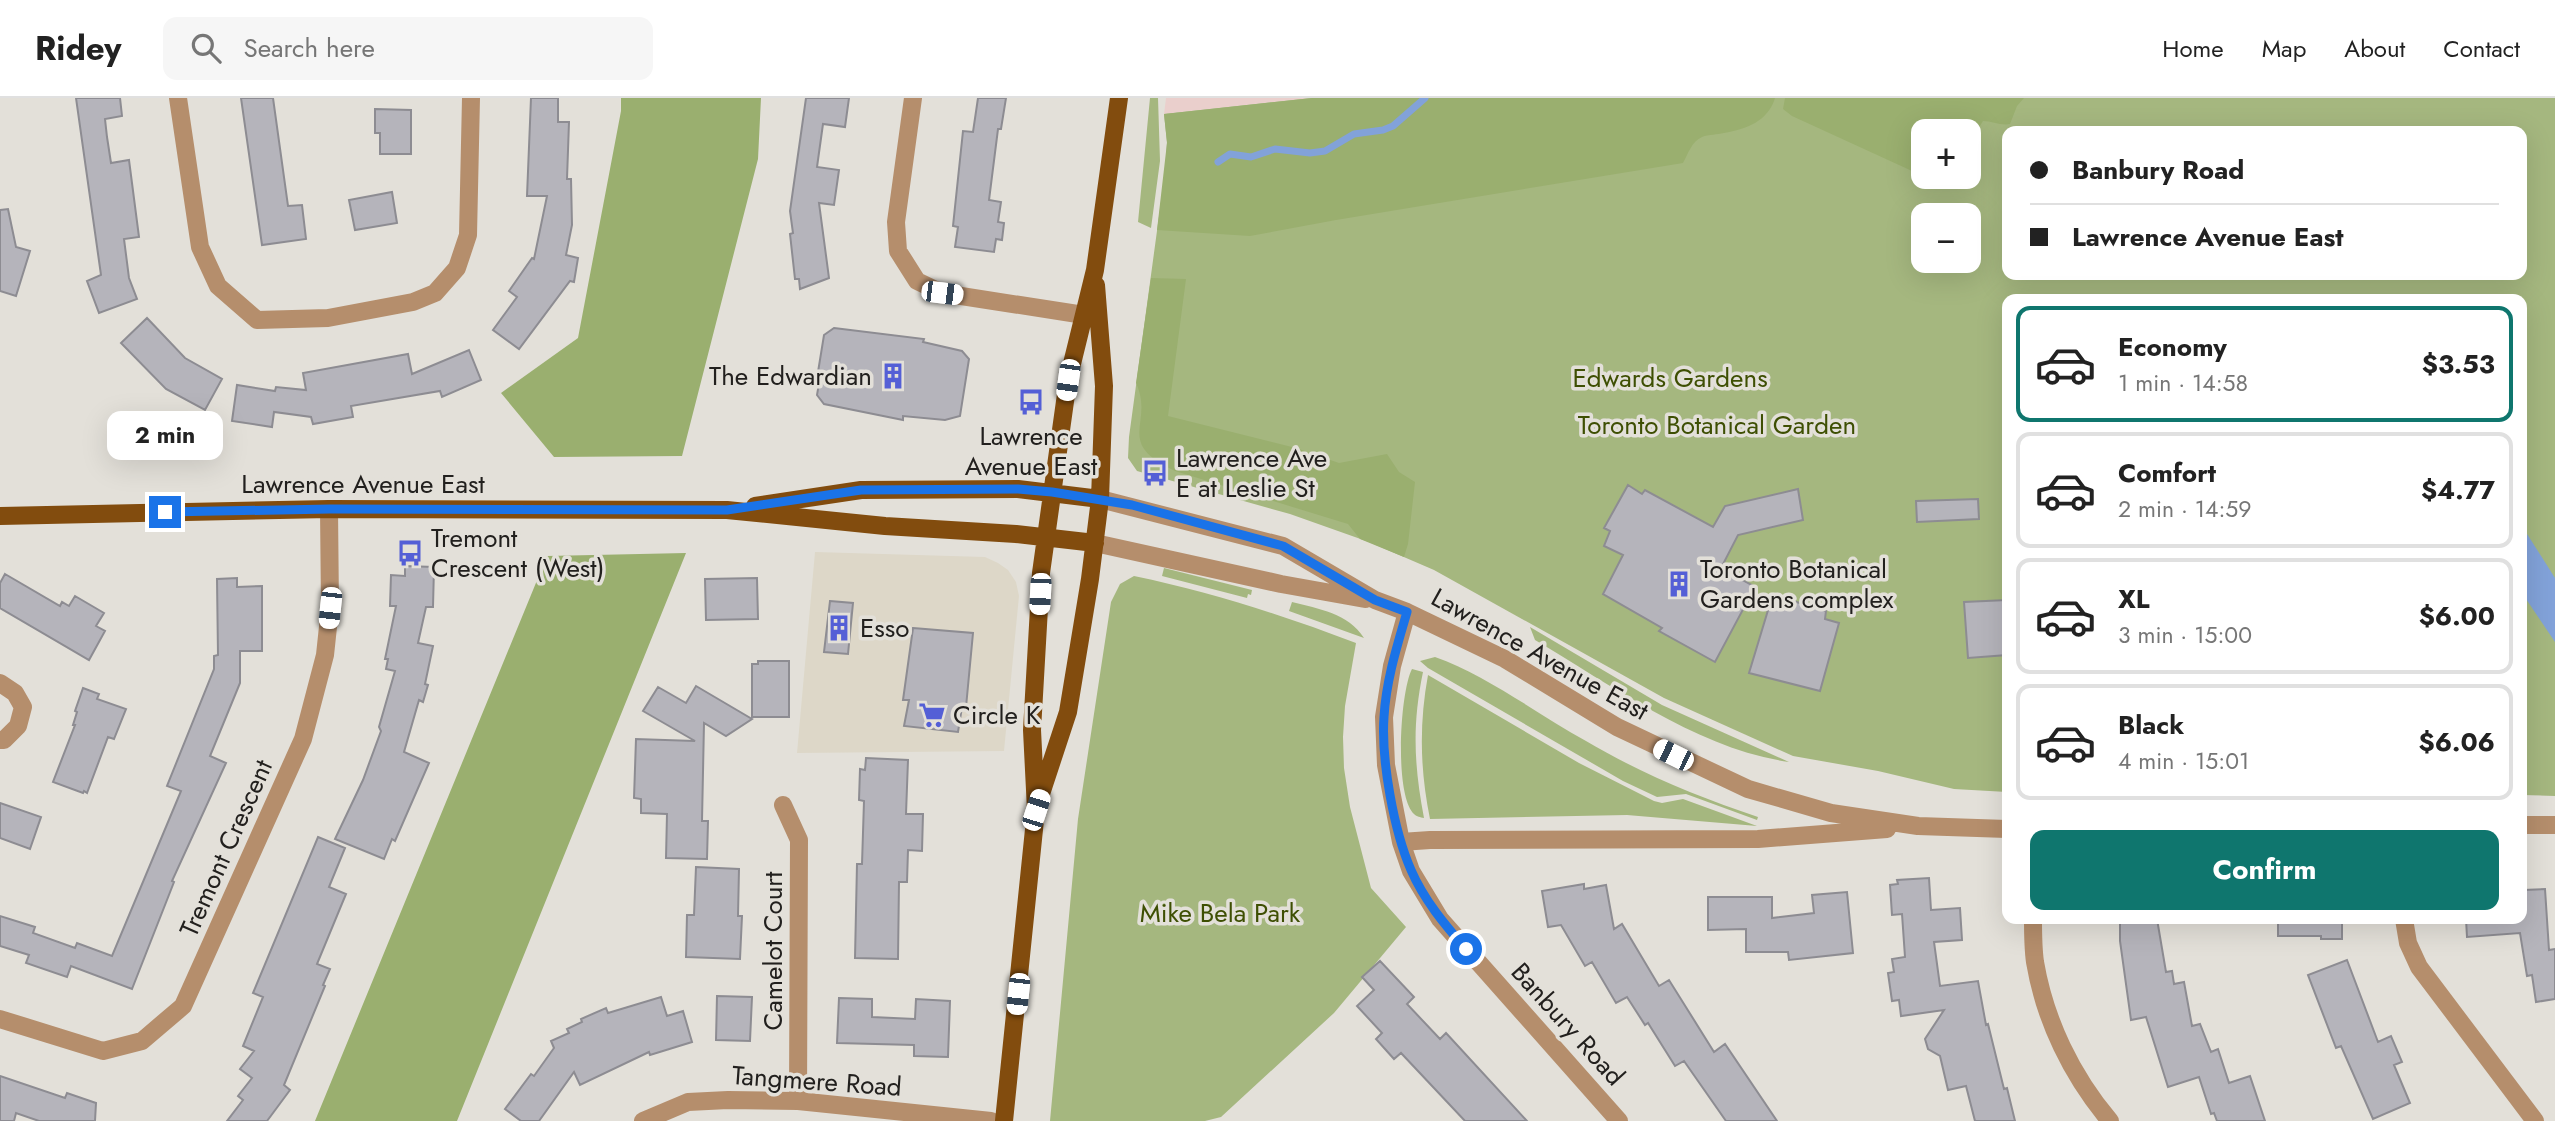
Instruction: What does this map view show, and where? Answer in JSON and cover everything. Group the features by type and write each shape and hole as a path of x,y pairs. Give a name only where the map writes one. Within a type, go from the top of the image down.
{"main road":[{"path":"1004,1121 1036,810 1033,719 1045,536 1068,380 1095,270 1119,98"},
{"path":"1036,810 1068,712 1100,499 1104,386 1095,270"},
{"name":"Lawrence Avenue East","path":"727,510 861,490 1018,489 1100,499"},
{"name":"Lawrence Avenue East","path":"0,516 330,509 727,510 885,526 1045,536 1095,543"}],"street":[{"path":"178,98 200,247 218,286 257,320 328,318 413,302 435,293 457,268 468,235 471,98"},
{"path":"913,98 897,222 898,251 917,281 942,293 1084,315"},
{"name":"Lawrence Avenue East","path":"1100,499 1283,546 1375,600 1407,612 1505,659 1634,736 1748,789 1831,813 1918,827"},
{"name":"Tremont Crescent","path":"0,1019 103,1051 142,1041 183,1006 303,739 325,655 330,608 330,509"},
{"name":"Lawrence Avenue East","path":"1095,543 1281,584 1375,600"},
{"name":"Banbury Road","path":"1407,612 1392,666 1384,717 1386,765 1401,842 1411,871 1440,919 1619,1121"},
{"path":"0,683 15,693 23,707 18,726 4,740 0,740"},
{"name":"Camelot Court","path":"783,805 799,840 798,1101"},
{"path":"2527,825 2555,825"},
{"name":"Lawrence Avenue East","path":"1401,842 1430,839 1758,839 1918,827 2002,829"},
{"path":"2033,924 2035,961 2052,1027 2088,1095 2110,1121"},
{"path":"2405,924 2408,943 2419,967 2535,1121"},
{"name":"Tangmere Road","path":"643,1121 688,1102 798,1101 991,1121"}],"shaded area":[{"path":"1166,98 1312,98 1164,114"},
{"path":"815,552 985,557 1008,570 1016,582 1019,596 1004,751 797,753"}],"green space":[{"path":"621,98 761,98 758,159 682,456 554,457 501,393 578,338 621,111"},
{"path":"1150,98 1158,98 1160,161 1151,228 1138,222"},
{"name":"Edwards Gardens","path":"1312,98 2555,98 2555,796 2527,795 2527,294 2002,294 2002,792 1954,789 1878,771 1793,756 1664,698 1434,570 1369,542 1290,514 1137,471 1128,458 1129,437 1167,142 1164,114"},
{"path":"1312,98 1775,98 1767,113 1756,123 1721,134 1707,135 1696,141 1683,163 1250,236 1157,230 1167,143 1164,114"},
{"path":"1785,98 2024,98 2017,106 2010,124 1983,121 1981,124 1981,119 1911,119 1911,171 1792,116 1783,109"},
{"path":"1151,278 1186,279 1168,416 1296,448 1339,463 1387,454 1399,472 1415,482 1404,557 1360,539 1348,524 1175,471 1156,461 1145,451 1140,441 1141,397 1136,383"},
{"path":"686,553 457,1121 315,1121 547,556"},
{"path":"1164,568 1252,590 1251,595 1248,594 1247,598 1162,576"},
{"name":"Mike Bela Park","path":"1134,576 1246,605 1356,643 1345,706 1343,737 1350,807 1371,888 1406,927 1334,1013 1221,1117 1205,1121 1050,1121 1078,819 1111,602 1120,584"},
{"path":"1292,602 1341,617 1364,638 1289,611"},
{"path":"1530,627 1662,705 1789,762 1755,755 1689,730 1535,640"},
{"path":"1435,657 1474,674 1627,764 1691,793 1758,817 1757,820 1686,794 1657,797 1623,781 1420,661"},
{"path":"1412,669 1423,672 1417,710 1416,745 1424,818 1414,814 1408,803 1401,766 1404,699"},
{"path":"1428,675 1579,763 1654,801 1662,803 1683,799 1757,826 1627,815 1430,819 1422,747"}],"water":[{"path":"2527,534 2555,578 2555,642 2527,600"}],"building":[{"path":"76,98 120,98 122,116 105,119 107,137 111,163 129,160 139,237 124,239 129,278 137,299 99,313 87,281 101,275"},
{"path":"241,98 273,98 288,206 302,205 306,239 262,245"},
{"path":"531,98 558,98 558,122 569,122 567,179 571,179 572,225 566,255 578,258 574,282 570,281 519,349 493,330 517,297 509,291 532,258 534,259 547,196 527,196"},
{"path":"806,98 849,98 845,127 823,124 817,167 839,170 834,205 819,203 829,278 800,289 799,279 795,279 790,211"},
{"path":"978,98 1006,98 1001,129 998,129 989,200 1001,202 998,222 1004,223 1002,240 996,239 994,252 955,247 958,227 953,226 963,131 973,132"},
{"path":"375,109 411,110 411,154 380,154 380,133 375,133"},
{"path":"392,192 397,223 355,230 349,200"},
{"path":"8,209 16,247 30,251 16,296 0,291 0,210"},
{"path":"147,318 185,358 222,379 205,410 166,389 121,343"},
{"name":"The Edwardian","path":"834,328 924,339 923,342 962,351 969,359 960,416 945,420 903,416 903,420 824,404 817,395 821,372 818,372 824,335"},
{"path":"469,350 481,380 442,397 440,391 351,406 353,417 313,424 311,417 274,412 272,427 232,421 237,385 275,391 276,387 306,390 303,373 408,354 412,374"},
{"name":"Toronto Botanical Gardens complex","path":"1628,485 1642,494 1645,490 1713,527 1725,506 1798,489 1803,520 1738,535 1721,568 1755,587 1715,662 1659,631 1662,628 1603,594 1623,555 1604,546 1610,531 1604,528"},
{"path":"1978,499 1979,519 1917,522 1916,501"},
{"path":"405,566 434,567 433,607 426,607 418,643 433,646 425,684 428,685 423,702 419,700 404,752 429,763 395,841 392,839 384,859 335,839 363,780 381,731 379,727 395,671 386,669 388,659 385,659 396,606 390,606 391,575 405,576"},
{"path":"5,574 60,606 62,602 69,606 75,596 104,613 96,626 105,631 89,660 0,608 0,583"},
{"path":"237,578 237,587 262,586 262,651 240,651 240,683 210,756 226,763 172,881 174,882 132,989 71,966 67,977 26,963 29,955 0,946 0,916 35,927 33,933 75,948 77,943 112,956 181,791 167,786 214,669 214,656 218,655 217,579"},
{"path":"757,578 758,619 706,620 705,579"},
{"path":"1772,597 1788,606 1790,600 1826,611 1825,619 1839,623 1820,691 1749,673"},
{"path":"2002,600 2002,655 1968,658 1964,602"},
{"name":"Esso","path":"830,601 853,603 848,654 824,652"},
{"path":"913,628 973,633 966,707 962,707 958,732 904,726 909,700 903,700"},
{"path":"758,661 789,661 789,717 752,717 752,664 758,664"},
{"path":"696,686 752,719 726,736 704,723 702,821 708,821 707,859 666,858 667,814 641,813 641,799 634,798 636,739 695,741 643,711 658,687 686,703"},
{"path":"83,688 99,694 97,699 126,709 114,739 108,737 87,793 53,782 75,725 75,711"},
{"path":"866,758 908,760 906,814 923,814 922,851 908,850 907,882 899,882 898,959 855,958 857,864 862,864 864,801 859,800 860,769 865,770"},
{"path":"0,803 41,817 30,849 0,838"},
{"path":"318,837 345,848 329,887 346,894 317,964 330,969 323,985 325,986 284,1085 290,1090 267,1121 227,1121 243,1100 238,1096 252,1078 240,1069 254,1051 243,1046 263,997 253,993"},
{"path":"696,867 739,869 738,916 742,916 740,959 686,957 687,915 694,915"},
{"path":"1929,878 1931,910 1960,908 1962,940 1934,942 1940,986 1978,981 1986,1025 1988,1024 2015,1121 1975,1121 1966,1086 1948,1090 1940,1056 1928,1049 1925,1039 1944,1010 1901,1016 1899,1000 1892,1001 1888,973 1894,972 1892,959 1905,957 1902,914 1892,915 1890,885 1898,884 1897,880"},
{"path":"1584,884 1584,889 1606,885 1614,929 1622,924 1659,986 1669,980 1714,1052 1725,1044 1777,1121 1726,1121 1684,1061 1675,1066 1648,1023 1645,1025 1627,997 1616,1003 1592,962 1585,966 1561,925 1548,927 1542,891"},
{"path":"2545,889 2549,950 2555,949 2555,999 2536,1002 2532,975 2527,976 2520,933 2467,937 2466,924 2527,924 2527,890"},
{"path":"1847,892 1853,953 1789,960 1788,952 1746,952 1746,929 1708,930 1708,897 1772,897 1772,918 1814,913 1812,895"},
{"path":"2120,924 2158,924 2166,972 2172,971 2174,984 2184,982 2192,1026 2200,1024 2211,1052 2218,1049 2229,1083 2250,1076 2265,1121 2217,1121 2214,1113 2211,1114 2199,1077 2168,1087 2146,1017 2131,1020"},
{"path":"2278,924 2342,924 2342,939 2278,936"},
{"path":"2347,960 2378,1042 2391,1036 2402,1062 2394,1065 2410,1103 2373,1119 2341,1046 2336,1048 2308,975"},
{"path":"1380,961 1414,997 1407,1004 1440,1039 1446,1033 1527,1121 1465,1121 1401,1053 1394,1059 1376,1039 1382,1033 1357,1006 1374,990 1362,977"},
{"path":"717,996 752,997 750,1041 716,1040"},
{"path":"661,997 667,1016 683,1011 692,1042 650,1055 649,1052 580,1085 574,1072 539,1121 521,1121 505,1109 554,1048 551,1041 569,1033 567,1029 582,1022 581,1019 606,1008 608,1013"},
{"path":"839,998 872,999 872,1017 915,1019 916,999 950,1001 948,1057 914,1056 914,1045 837,1043"},
{"path":"0,1076 65,1098 67,1093 96,1103 95,1121 39,1121 16,1113 14,1121 0,1121"}],"waterway":[{"path":"1218,162 1230,154 1251,157 1275,149 1310,153 1325,151 1354,134 1393,126 1425,98"}],"place":[{"name":"The Edwardian","path":"893,376"},
{"name":"Lawrence Avenue East","path":"1031,402"},
{"name":"Lawrence Ave E at Leslie St","path":"1155,473"},
{"name":"Tremont Crescent (West)","path":"410,553"},
{"name":"Toronto Botanical Gardens complex","path":"1679,584"},
{"name":"Esso","path":"839,628"},
{"name":"Circle K","path":"932,715"}],"route":[{"path":"165,512 330,509 727,510 861,490 1018,489 1132,505 1283,546 1375,600 1407,612 1392,666 1384,717 1386,765 1401,842 1411,871 1440,919 1466,949"}],"park label":[{"name":"Toronto Botanical Garden","path":"1717,425"}]}
